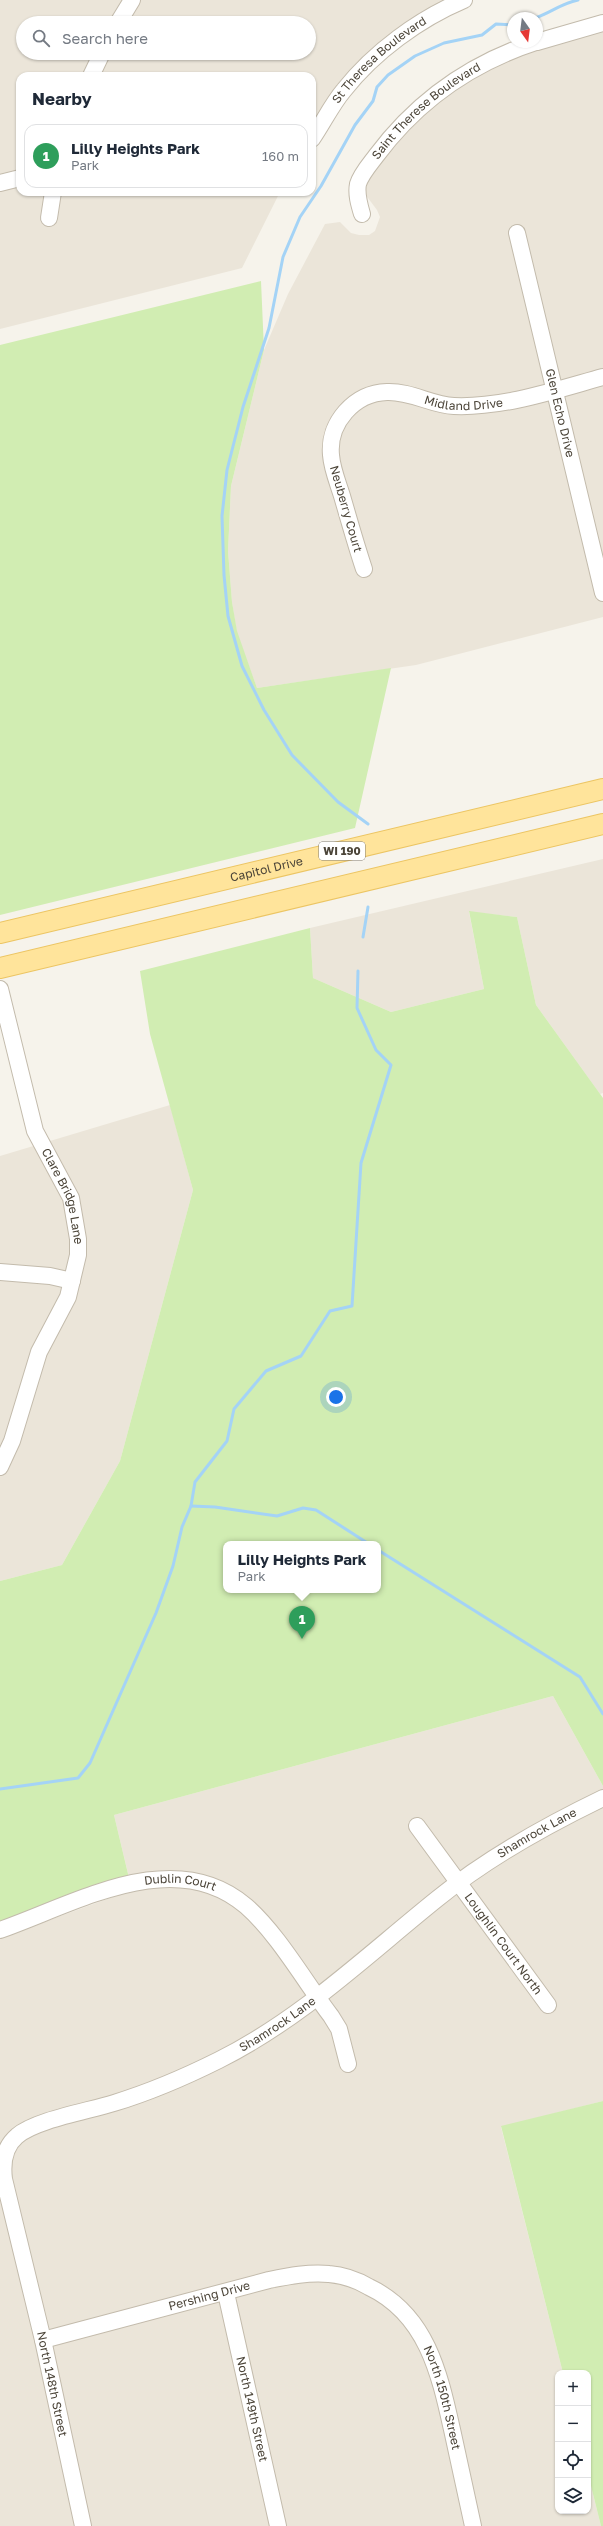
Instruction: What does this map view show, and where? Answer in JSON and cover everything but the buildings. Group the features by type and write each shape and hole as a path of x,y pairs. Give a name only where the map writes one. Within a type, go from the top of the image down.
{"main road":[{"name":"Capitol Drive","path":"0,933 603,789"},
{"path":"0,968 603,824"},
{"path":"320,856 328,889"}],"street":[{"path":"122,16 132,0"},
{"name":"St Theresa Boulevard","path":"316,133 343,90 365,67 412,29 455,2"},
{"name":"Saint Therese Boulevard","path":"543,40 603,23"},
{"name":"Saint Therese Boulevard","path":"362,214 357,193 359,182 384,146 411,115 463,74 492,58 520,48"},
{"path":"93,72 99,60"},
{"path":"0,183 16,179"},
{"path":"48,218 52,196"},
{"name":"Glen Echo Drive","path":"517,233 603,593"},
{"name":"Midland Drive","path":"336,426 351,406 374,393 401,392 441,405 467,406 519,398 603,377"},
{"name":"Neuberry Court","path":"336,426 332,442 333,466 364,569"},
{"name":"Clare Bridge Lane","path":"0,989 4,1026 35,1130 65,1184 74,1211 78,1255 68,1297 39,1352 12,1441 0,1467"},
{"path":"0,1272 50,1276 72,1281"},
{"name":"Shamrock Lane","path":"19,2243 2,2168 6,2149 18,2135 38,2125 116,2103 170,2082 248,2044 318,1999 459,1882 518,1843 603,1798"},
{"name":"Loughlin Court North","path":"417,1826 548,2006"},
{"name":"Dublin Court","path":"0,1930 131,1883 157,1878 192,1880 227,1894 245,1906 269,1932 339,2030 348,2064"},
{"name":"North 148th Street","path":"19,2243 43,2340 83,2526"},
{"name":"Pershing Drive","path":"43,2340 226,2293 269,2280 312,2273 339,2275 376,2290"},
{"name":"North 150th Street","path":"376,2290 402,2308 422,2333 431,2351 449,2417 473,2526"},
{"name":"North 149th Street","path":"226,2293 278,2526"}],"shaded area":[{"path":"0,0 454,0 430,12 316,126 316,72 16,72 16,196 278,196 242,268 0,329"},
{"path":"603,31 603,617 416,665 257,688 237,634 232,602 228,551 231,486 264,350 288,294 325,224 340,222 351,233 359,235 369,235 375,231 380,217 377,210 365,194 365,184 397,139 426,110 474,76 508,59"},
{"path":"603,859 603,1093 600,1094 536,1005 517,917 469,912 484,989 391,1012 313,978 310,928"},
{"path":"170,1105 193,1190 120,1461 62,1565 0,1581 0,1156"},
{"path":"553,1696 603,1786 603,2101 501,2127 562,2370 555,2370 555,2514 591,2514 591,2486 601,2526 0,2526 0,1938 132,1890 114,1815"}],"green space":[{"path":"261,281 264,350 231,486 228,551 232,602 237,631 257,688 391,668 355,828 0,915 0,345"},
{"path":"469,911 517,917 536,1005 603,1098 603,1786 553,1696 114,1815 129,1878 0,1925 0,1581 62,1565 120,1461 193,1190 150,1034 140,971 310,928 313,978 391,1012 484,989"},
{"path":"603,2101 603,2526 601,2526 591,2486 591,2370 562,2370 501,2126"}],"waterway":[{"path":"543,14 578,0"},
{"path":"316,193 355,125 373,101 377,87 388,75 415,56 444,43 482,35 496,24 507,25"},
{"path":"314,196 300,217 283,257 269,328 243,407 227,470 222,516 224,575 228,616 242,666 264,710 292,755 338,802 368,824"},
{"path":"363,937 368,907"},
{"path":"0,1789 78,1778 90,1763 156,1613 173,1566 182,1527 191,1506 195,1482 227,1441 234,1409 266,1371 301,1356 330,1311 352,1306 361,1163 391,1065 376,1050 357,1008 358,971"},
{"path":"191,1506 215,1507 277,1516 303,1508 316,1510 364,1541"},
{"path":"381,1552 580,1677 603,1714"}],"place":[{"name":"Lilly Heights Park","path":"302,1639"}]}
